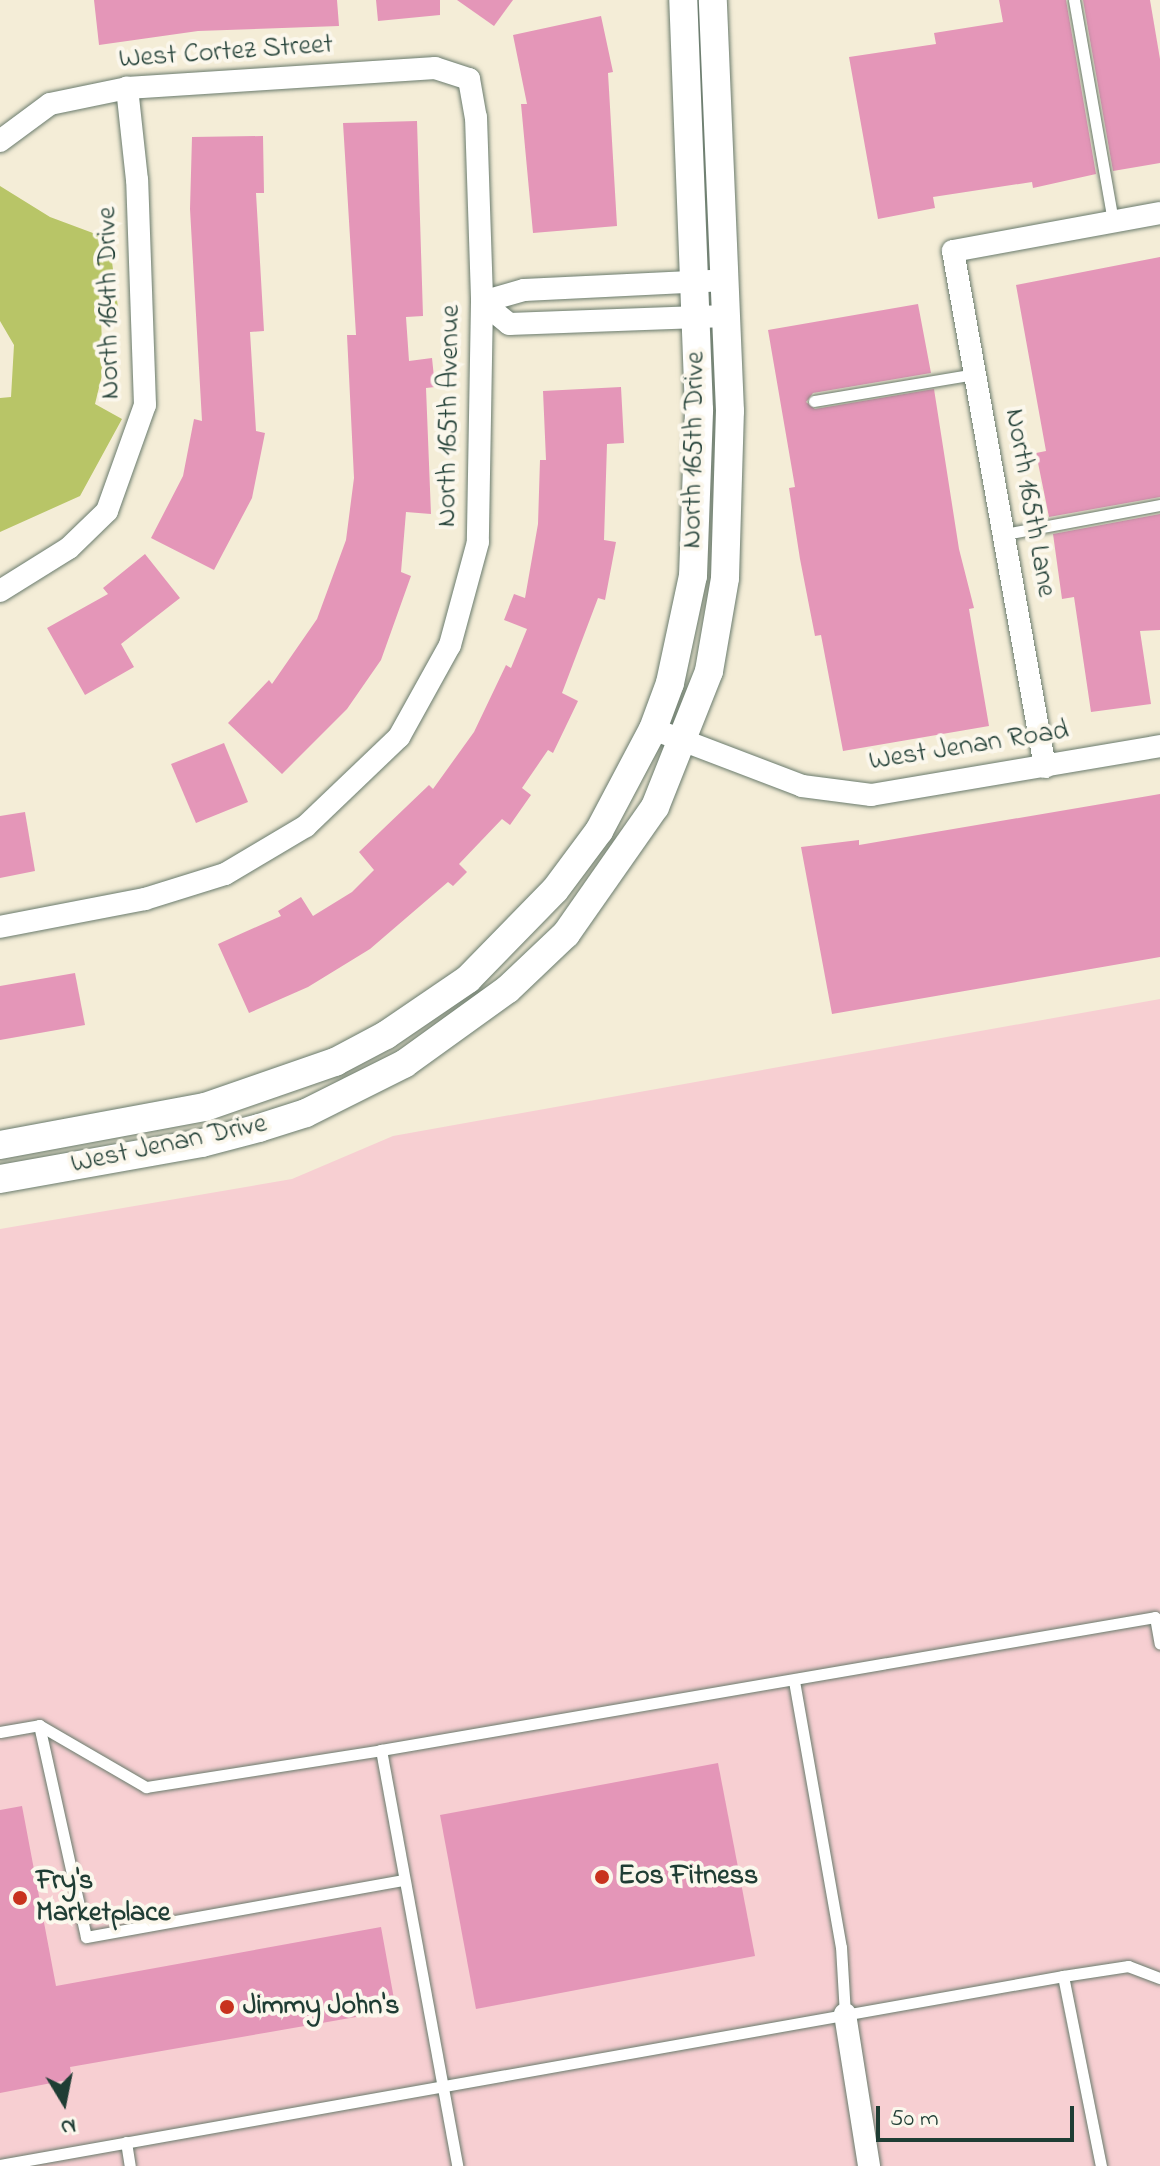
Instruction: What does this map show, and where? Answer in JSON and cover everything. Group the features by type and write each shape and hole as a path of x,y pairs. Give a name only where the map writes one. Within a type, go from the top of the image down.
{"street":[{"name":"North 165th Drive","path":"569,871 599,831 653,729 670,683 693,576 700,465 683,0"},
{"path":"482,302 524,290 725,280 713,0"},
{"name":"West Cortez Street","path":"0,141 50,104 127,88 435,68 469,79"},
{"name":"North 165th Avenue","path":"0,927 145,899 225,874 306,826 399,737 450,645 478,542 482,302 476,117 469,79"},
{"name":"North 164th Drive","path":"0,591 69,548 107,511 145,405 137,180 127,88"},
{"path":"1113,222 1160,213"},
{"name":"North 165th Lane","path":"1045,767 953,251 1113,222"},
{"name":"North 165th Drive","path":"597,894 655,807 684,741 709,671 725,578 730,465 725,280"},
{"path":"482,302 509,324 726,316"},
{"name":"West Jenan Road","path":"653,729 802,786 871,795 1160,746"},
{"name":"West Jenan Drive","path":"0,1145 205,1107 335,1062 386,1035 468,979 569,871"},
{"name":"West Jenan Drive","path":"0,1179 202,1143 306,1113 361,1088 458,1028 508,989 566,934 597,894"},
{"path":"845,2014 869,2166"}],"lane":[{"path":"1074,0 1113,222"},
{"path":"814,401 975,374"},
{"path":"1005,534 1160,505"},
{"path":"0,1732 39,1725 146,1787 794,1681 1158,1616 1160,1644"},
{"path":"794,1681 841,1947 845,2014"},
{"path":"39,1725 86,1937 404,1880"},
{"path":"381,1750 457,2166"},
{"path":"0,2165 1063,1976 1128,1966 1160,1978"},
{"path":"1063,1976 1101,2166"},
{"path":"126,2142 130,2166"}],"shaded area":[{"path":"1160,999 1160,2166 0,2166 0,1229 292,1179 393,1136"}],"green space":[{"path":"0,186 50,217 109,239 118,308 101,318 103,371 95,404 122,419 80,496 0,532 0,398 11,397 14,345 0,321"}],"building":[{"path":"94,0 337,0 339,26 198,31 99,45"},
{"path":"376,0 440,0 440,15 378,21"},
{"path":"457,0 513,0 494,26"},
{"path":"999,0 1066,0 1096,174 1033,188 1032,182 933,197 935,208 878,219 849,57 936,44 934,33 1003,22"},
{"path":"1083,0 1150,0 1160,59 1160,163 1113,171"},
{"path":"601,16 613,72 608,73 617,226 533,233 521,104 527,104 513,35"},
{"path":"417,121 423,316 406,317 409,361 432,358 435,387 426,388 431,514 406,512 401,572 411,576 381,660 347,709 282,774 228,723 269,680 272,684 317,619 346,540 354,478 347,335 356,335 343,123"},
{"path":"263,136 264,193 256,193 264,331 250,332 256,431 265,433 252,498 214,570 151,538 183,476 194,419 202,421 190,209 192,137"},
{"path":"1160,257 1160,497 1049,517 1036,453 1046,451 1016,285"},
{"path":"918,304 931,373 813,393 806,402 815,409 934,389 959,549 974,608 969,609 989,726 843,751 821,635 815,636 800,559 789,488 795,487 768,330"},
{"path":"621,387 624,443 607,444 604,540 616,542 605,600 598,598 562,693 578,701 553,753 548,750 522,788 531,795 510,825 502,819 459,864 467,872 453,886 448,882 370,949 308,987 249,1013 218,944 281,916 278,911 301,897 313,916 352,892 374,870 359,852 429,785 433,789 474,732 506,665 511,668 527,629 504,620 514,594 525,598 538,524 540,460 546,460 543,391"},
{"path":"1160,514 1160,630 1140,631 1151,704 1091,712 1074,597 1062,599 1053,534"},
{"path":"145,554 180,598 121,644 134,667 85,695 47,628 108,594 103,588"},
{"path":"224,743 248,802 196,823 171,764"},
{"path":"1160,794 1160,957 832,1014 801,847 859,840 859,845"},
{"path":"25,812 35,871 0,878 0,816"},
{"path":"75,973 85,1025 0,1040 0,986"},
{"path":"718,1763 755,1956 476,2009 440,1815"},
{"path":"22,1806 56,1986 381,1927 396,2010 70,2067 72,2079 0,2093 0,1810"}],"place":[{"name":"Eos Fitness","path":"602,1877"},
{"name":"Fry's Marketplace","path":"20,1898"},
{"name":"Jimmy John's","path":"227,2007"}]}
